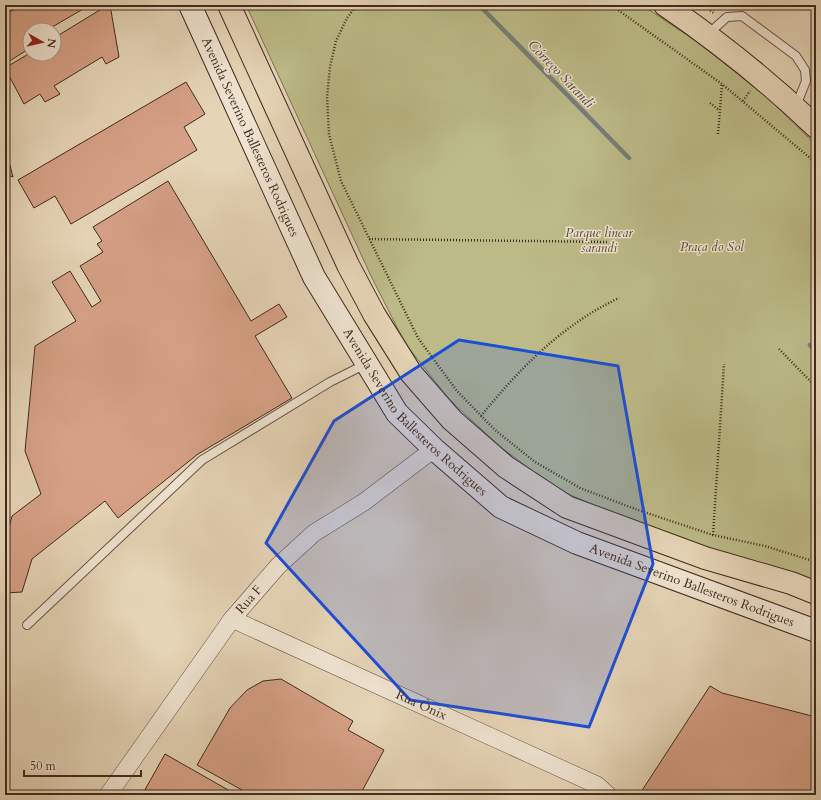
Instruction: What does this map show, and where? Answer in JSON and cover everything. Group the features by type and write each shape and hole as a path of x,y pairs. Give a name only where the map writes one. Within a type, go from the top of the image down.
{"main road":[{"name":"Avenida Severino Ballesteros Rodrigues","path":"229,5 348,265 374,314 411,373 452,420 506,467 567,507 705,558 791,583 816,593"},
{"path":"665,5 707,35 777,90 816,127"}],"street":[{"name":"Avenida Severino Ballesteros Rodrigues","path":"190,5 314,278 397,413 434,449 501,507 577,543 816,631"},
{"name":"Rua F","path":"108,795 232,619 278,566 314,533 364,502 434,449"},
{"name":"Rua Ônix","path":"232,619 597,785 608,795"}],"lane":[{"path":"707,35 727,17 742,16 796,56 805,70 806,81 795,107"},
{"path":"27,625 202,460 330,382 367,364"}],"path":[{"path":"357,5 347,18 336,41 330,67 327,98 329,134 341,181 418,338 457,391 481,416 535,462 580,488 638,510 713,535 765,546 816,562"},
{"path":"611,5 722,84 816,163"},
{"path":"718,134 722,84"},
{"path":"710,103 720,110"},
{"path":"369,239 608,242"},
{"path":"481,416 522,368 575,322 587,314 619,298"},
{"path":"779,348 816,387"},
{"path":"713,535 724,364"}],"highlighted area":[{"path":"459,340 618,366 653,564 589,727 410,700 266,543 334,421"}],"green space":[{"name":"Parque linear sarandi","path":"246,5 642,5 696,41 768,98 816,145 816,583 697,547 622,518 557,489 499,446 448,398 405,343 371,276"}],"building":[{"path":"21,5 90,5 61,22 22,22 22,53 5,64 5,15"},
{"path":"110,5 119,57 106,64 102,57 54,86 60,94 45,102 40,94 24,104 5,68 22,58 22,62 62,62 62,33"},
{"path":"186,82 205,114 184,127 197,150 71,224 55,196 34,208 18,180"},
{"path":"5,146 13,177 5,174"},
{"path":"168,181 251,321 279,304 287,317 255,336 292,398 198,454 118,518 105,501 32,559 22,592 5,593 5,543 12,516 41,494 25,451 35,346 76,321 52,282 70,271 92,307 101,301 80,266 103,252 97,244 102,241 93,227"},
{"path":"281,679 353,721 348,730 384,750 360,795 251,795 197,765 230,708 247,690 263,681"},
{"path":"710,686 722,693 812,716 816,719 816,795 643,795 641,792"},
{"path":"165,754 237,795 142,795"}],"waterway":[{"name":"Córrego Sarandi","path":"479,5 629,158"},
{"name":"Córrego Sarandi","path":"810,345 816,352"}],"park label":[{"name":"Praça do Sol","path":"712,247"}]}
